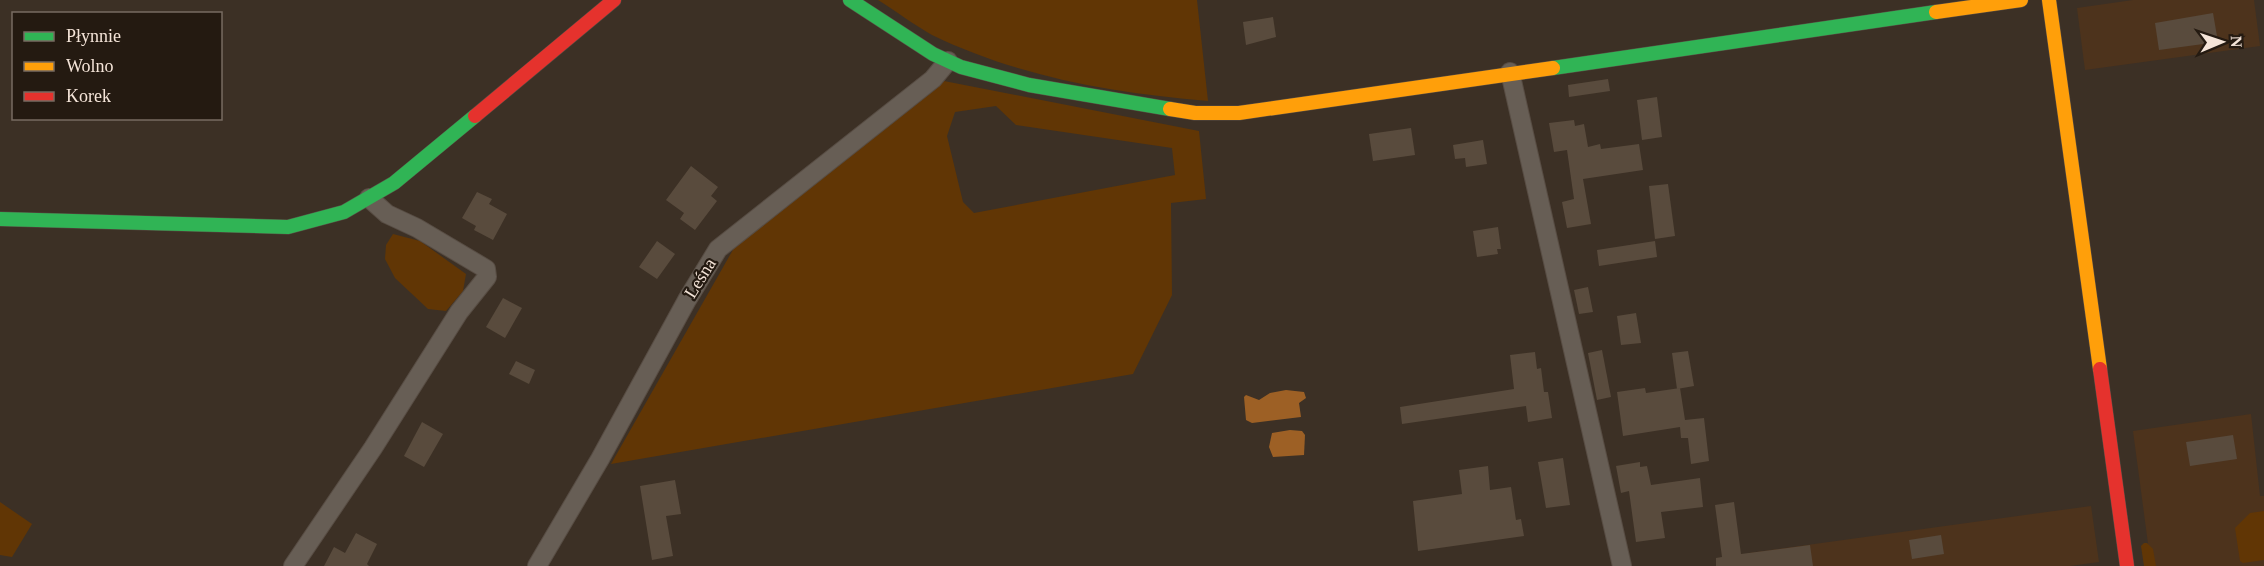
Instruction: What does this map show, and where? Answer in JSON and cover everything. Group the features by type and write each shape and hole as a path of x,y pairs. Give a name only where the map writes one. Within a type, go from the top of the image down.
{"street":[{"path":"0,219 288,227 344,212 394,183 614,0"},
{"path":"850,0 961,68 1029,85 1195,112 1239,112 2021,0"},
{"path":"2049,0 2127,566"},
{"name":"Leśna","path":"537,566 718,249 933,79 948,61"},
{"path":"1510,72 1622,566"},
{"path":"293,566 373,448 459,312 487,277 486,269 417,228 387,214 369,198"}],"shaded area":[{"path":"878,0 1197,0 1208,101 1102,88 998,62 932,35"},
{"path":"2133,0 2254,0 2260,46 2085,70 2077,8"},
{"path":"944,81 1199,131 1206,199 1171,203 1172,295 1133,374 611,464 734,248","holes":["996,106 1016,125 1172,148 1175,175 974,213 963,202 947,136 955,112"]},
{"path":"393,234 420,241 466,274 463,291 446,311 428,309 395,278 385,259 386,245"},
{"path":"1286,390 1304,392 1306,398 1299,403 1301,417 1252,423 1246,420 1244,397 1246,395 1259,400 1270,393"},
{"path":"2251,414 2260,496 2264,496 2264,566 2151,566 2133,431"},
{"path":"1302,431 1305,435 1304,455 1273,457 1269,447 1272,433"},
{"path":"0,502 32,524 12,557 0,555"},
{"path":"2091,506 2099,562 2070,566 1751,566 1749,553"},
{"path":"2264,511 2264,560 2243,563 2240,561 2235,528 2250,513"},
{"path":"2144,543 2153,549 2156,566 2144,566 2141,546"}],"building":[{"path":"2213,13 2218,42 2159,50 2155,23"},
{"path":"1273,17 1276,37 1246,45 1243,22"},
{"path":"1608,79 1610,91 1569,97 1568,85"},
{"path":"1657,97 1662,137 1642,140 1637,100"},
{"path":"1574,120 1575,126 1584,124 1588,147 1600,144 1601,149 1639,144 1643,170 1583,179 1591,224 1567,228 1562,202 1574,199 1567,150 1554,152 1549,123"},
{"path":"1411,128 1415,155 1373,161 1369,134"},
{"path":"1483,140 1487,164 1466,167 1465,158 1455,159 1453,145"},
{"path":"691,166 718,187 711,196 717,201 695,230 680,219 684,213 666,200"},
{"path":"1668,184 1675,236 1655,239 1649,186"},
{"path":"477,192 492,199 489,204 507,214 493,240 474,230 476,226 462,218"},
{"path":"1498,227 1501,249 1497,249 1498,254 1477,257 1473,231"},
{"path":"657,241 675,254 657,279 639,267"},
{"path":"1655,241 1657,257 1599,266 1597,250"},
{"path":"1588,287 1593,312 1579,314 1574,290"},
{"path":"503,298 522,308 505,338 486,327"},
{"path":"1636,313 1641,343 1621,345 1617,316"},
{"path":"1602,350 1611,397 1597,400 1588,353"},
{"path":"1688,351 1694,386 1677,389 1672,353"},
{"path":"1535,352 1537,369 1541,368 1544,392 1548,392 1552,418 1528,422 1526,406 1402,424 1400,407 1514,389 1510,355"},
{"path":"516,361 535,370 529,384 509,374"},
{"path":"1645,388 1646,393 1680,388 1685,420 1704,418 1709,461 1691,464 1688,438 1681,438 1680,427 1623,436 1617,392"},
{"path":"422,422 443,434 424,467 404,456"},
{"path":"2233,435 2237,459 2190,466 2186,442"},
{"path":"1563,458 1570,505 1546,508 1538,462"},
{"path":"1640,462 1640,467 1647,466 1651,485 1700,478 1703,507 1661,512 1665,538 1636,542 1629,491 1621,493 1616,466"},
{"path":"1488,466 1490,490 1511,487 1516,520 1521,519 1524,536 1418,551 1413,501 1462,494 1459,470"},
{"path":"675,480 681,514 666,516 673,556 652,560 640,486"},
{"path":"1734,502 1741,554 1810,545 1813,566 1716,566 1716,558 1722,557 1715,505"},
{"path":"356,533 377,544 367,564 369,566 324,566 334,547 345,553"},
{"path":"1941,535 1944,554 1912,559 1909,540"}],"traffic: fast":[{"path":"850,0 933,54 961,67 1029,85 1170,109"},
{"path":"1553,68 1936,12"},
{"path":"0,219 288,227 344,212 394,183 475,116"}],"traffic: slow":[{"path":"1936,12 2021,0"},
{"path":"2049,0 2100,369"},
{"path":"1170,109 1195,113 1239,113 1553,68"}],"traffic: jam":[{"path":"475,116 614,0"},
{"path":"2100,369 2127,566"}]}
